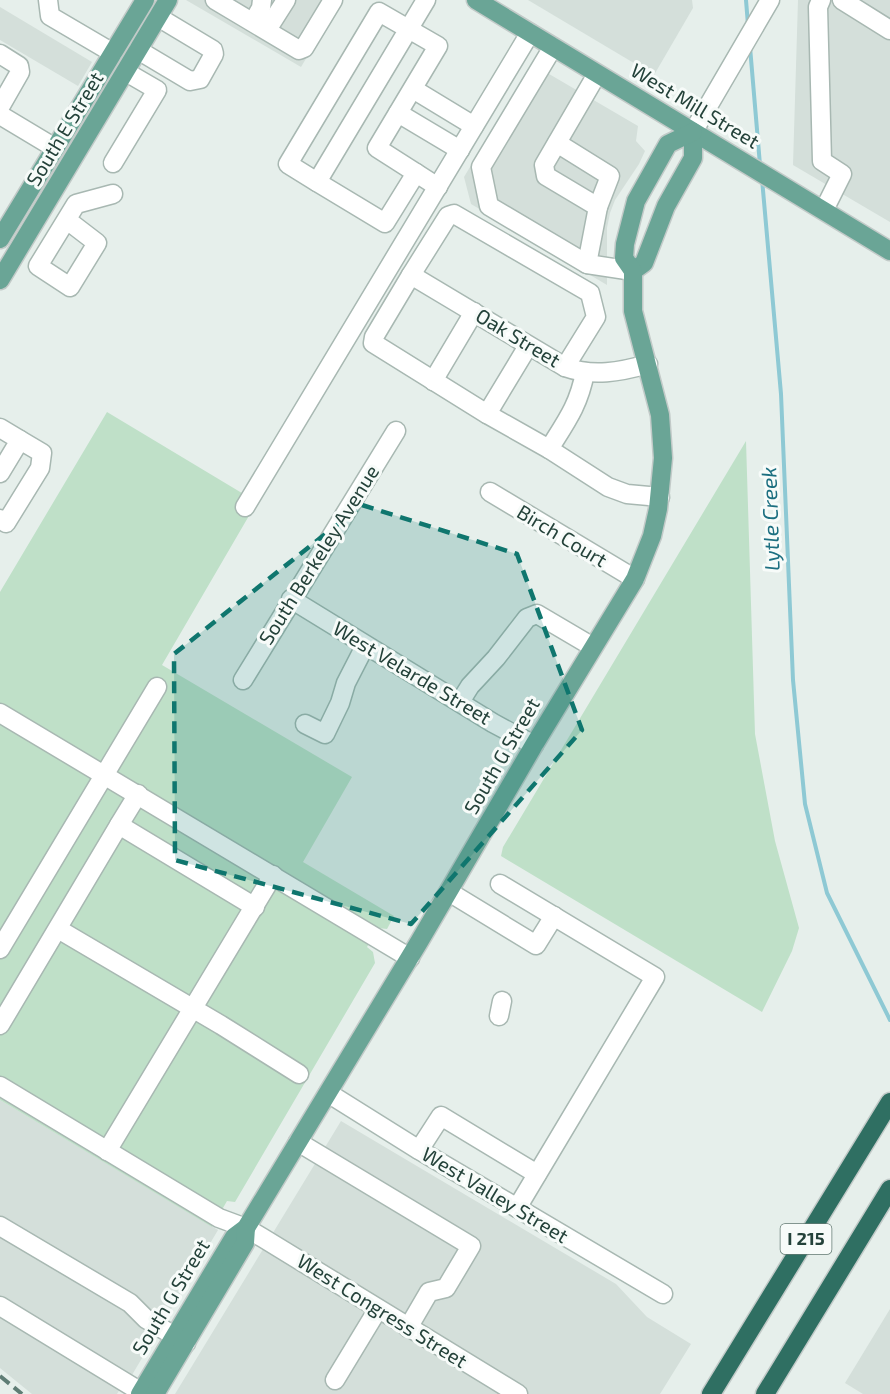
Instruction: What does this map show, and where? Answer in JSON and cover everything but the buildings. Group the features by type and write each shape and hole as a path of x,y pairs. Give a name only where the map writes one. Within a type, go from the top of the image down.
{"highway":[{"name":"I 215","path":"711,1394 890,1102"},
{"name":"I 215","path":"765,1394 890,1190"}],"main road":[{"name":"South E Street","path":"0,239 146,0"},
{"name":"South E Street","path":"0,280 168,0"},
{"name":"West Mill Street","path":"476,0 890,251"},
{"name":"South G Street","path":"150,1392 234,1237 246,1228 410,958 534,745 635,579 652,536 660,496 663,458 660,415 633,311 633,271 624,258 625,244 636,201 668,144 693,132"},
{"path":"633,271 644,263 666,206 693,159 693,132"}],"street":[{"path":"48,0 50,16 113,53"},
{"path":"215,0 299,50 304,48 333,0"},
{"path":"260,26 262,0"},
{"path":"260,26 286,0"},
{"path":"317,182 426,0"},
{"path":"693,132 770,0"},
{"path":"821,0 818,7 822,161 842,174 824,210"},
{"path":"842,0 890,30"},
{"path":"416,173 385,223 288,164 379,12 438,46 377,148 438,187"},
{"path":"138,50 190,81 200,79 214,54 213,50 158,17"},
{"path":"244,507 530,33"},
{"path":"553,47 481,167 489,206 587,264 633,271"},
{"path":"0,54 19,66 20,72 0,107"},
{"path":"113,163 157,90 126,72"},
{"path":"597,74 544,165 546,176 598,207"},
{"path":"413,89 474,126"},
{"path":"398,113 460,150"},
{"path":"0,115 55,148"},
{"path":"557,143 610,176 598,207 587,264"},
{"path":"56,189 76,204"},
{"path":"67,220 76,204 113,194"},
{"path":"565,367 596,317 591,293 454,214 448,216 374,337 373,343 608,487 627,494 660,496"},
{"name":"Oak Street","path":"411,275 565,367 585,372 624,370 648,364"},
{"path":"433,381 466,308"},
{"path":"487,414 528,346"},
{"path":"549,450 581,395 585,372"},
{"path":"0,428 42,453 40,468 6,523 0,519"},
{"name":"South Berkeley Avenue","path":"243,680 396,430"},
{"path":"0,473 20,440"},
{"name":"Birch Court","path":"490,492 635,579"},
{"name":"West Velarde Street","path":"291,600 534,745"},
{"path":"460,702 470,686 496,658 527,618 537,614 593,647"},
{"path":"305,724 325,734 340,703 346,683 365,646"},
{"path":"0,949 157,687"},
{"path":"0,713 410,958"},
{"path":"0,1025 138,794"},
{"path":"119,825 255,907"},
{"path":"107,1151 273,875"},
{"path":"500,884 655,977 517,1208"},
{"path":"449,892 536,945 554,916"},
{"path":"58,929 193,1008 299,1074"},
{"name":"West Congress Street","path":"0,1086 226,1222 246,1228 518,1394"},
{"name":"West Valley Street","path":"328,1093 419,1150 663,1294"},
{"path":"419,1150 441,1116 537,1174"},
{"path":"298,1142 471,1246 446,1288 429,1292 408,1328"},
{"path":"0,1226 130,1303 146,1319 180,1339"},
{"path":"0,1306 109,1373 150,1392"},
{"path":"335,1380 378,1309"}],"highlighted area":[{"path":"362,505 517,554 582,730 411,924 175,860 174,654"}],"shaded area":[{"path":"186,0 341,0 301,67"},
{"path":"528,0 692,0 693,8 654,75"},
{"path":"798,0 890,0 890,222 793,165"},
{"path":"0,7 92,62 78,86 0,40"},
{"path":"532,64 638,126 636,141 645,151 615,200 610,213 607,228 607,285 471,204 464,177"},
{"path":"0,1100 218,1230 129,1380 125,1380 117,1394 32,1394 0,1368"},
{"path":"341,1121 616,1284 647,1317 691,1344 660,1394 175,1394"},
{"path":"890,1309 890,1394 863,1394 845,1383"}],"green space":[{"path":"107,412 257,502 162,665 352,777 303,862 394,916 387,929 378,928 367,947 373,952 375,963 235,1202 227,1201 212,1227 0,1100 0,592"},
{"path":"746,441 755,734 775,841 799,928 792,951 762,1012 501,856 503,847"}],"waterway":[{"name":"Lytle Creek","path":"746,0 748,25"},
{"name":"Lytle Creek","path":"750,47 760,165"},
{"name":"Lytle Creek","path":"762,179 781,394 793,680 805,804 827,893 890,1020"}],"railway":[{"path":"0,1376 22,1394"}]}
